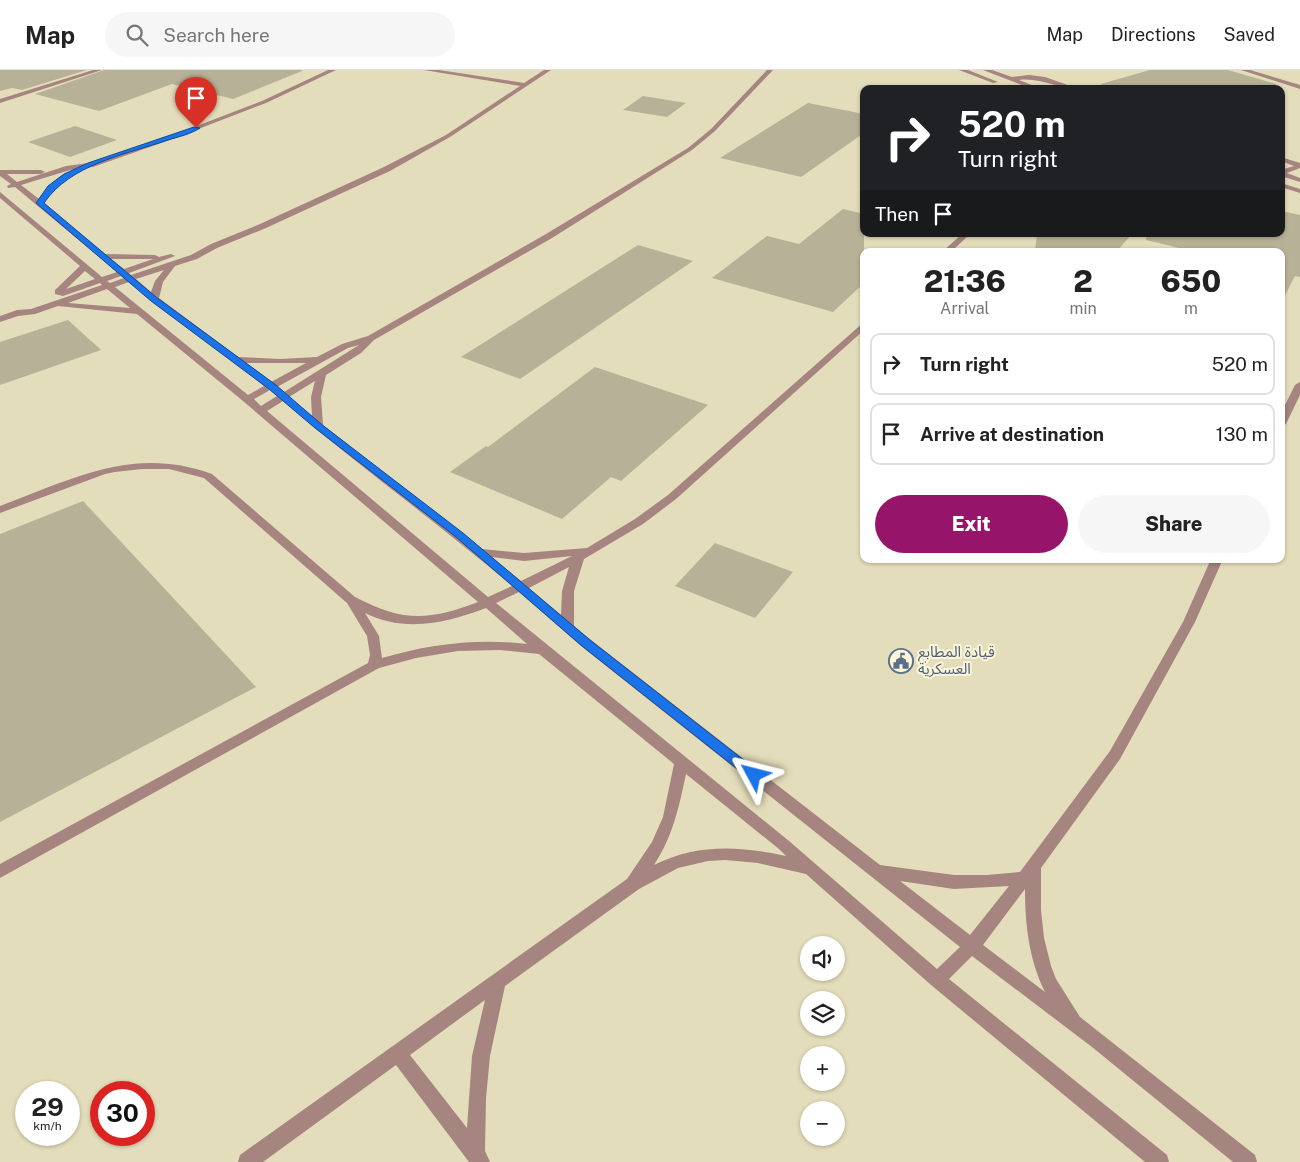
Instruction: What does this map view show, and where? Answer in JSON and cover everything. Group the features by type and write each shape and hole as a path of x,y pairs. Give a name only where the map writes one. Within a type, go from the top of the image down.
{"street":[{"path":"0,101 99,70"},
{"path":"19,187 67,175 90,165 165,140 264,102 333,70"},
{"path":"426,70 526,85"},
{"path":"247,399 345,346 371,338 549,236 655,172 690,149 713,130 770,70"},
{"path":"962,70 1002,84"},
{"path":"986,70 1028,85"},
{"path":"1250,71 1300,87"},
{"path":"497,80 546,72"},
{"path":"0,318 17,313 24,307 52,301 174,260 194,257 214,246 387,169 448,136 546,72"},
{"path":"1012,79 1025,75 1034,76 1063,85"},
{"path":"487,78 507,98"},
{"path":"1285,160 1300,165"},
{"path":"1,193 56,172 90,165"},
{"path":"1285,171 1300,165"},
{"path":"0,172 56,172"},
{"path":"0,172 40,203 154,299 272,387 318,426 480,552 568,627 1248,1162"},
{"path":"1285,174 1300,180"},
{"path":"40,203 51,188 67,175"},
{"path":"1285,186 1300,191"},
{"path":"1,193 85,266 489,602 543,650 811,868 937,980 1160,1162"},
{"path":"950,248 963,237"},
{"path":"103,256 174,260"},
{"path":"154,299 159,281 174,260"},
{"path":"52,301 85,266"},
{"path":"52,301 141,312"},
{"path":"0,510 102,471 164,465 188,468 208,476 365,610 404,620 426,621 448,618 470,612 579,557 671,498 860,330"},
{"path":"260,411 358,351 371,338"},
{"path":"236,360 280,362 322,359"},
{"path":"318,426 316,397 321,374"},
{"path":"1285,416 1300,384"},
{"path":"480,552 524,557 565,554 593,549"},
{"path":"568,627 566,599 568,583 579,557"},
{"path":"937,980 972,946 1115,755 1189,622 1215,563"},
{"path":"351,600 373,636 376,655 374,664"},
{"path":"0,872 374,664 421,651 459,645 506,645 543,650"},
{"path":"633,884 660,845 670,817 681,763"},
{"path":"247,1162 633,884 674,862 715,853 754,855 811,868"},
{"path":"876,871 954,882 987,882 1028,872"},
{"path":"1028,872 1032,919 1038,949 1048,980 1076,1026"},
{"path":"478,1158 477,1098 481,1056 498,981"},
{"path":"398,1053 478,1158"}],"shaded area":[{"path":"0,70 1300,70 1300,1162 0,1162"}],"building":[{"path":"0,70 87,70 22,90 12,88 0,91"},
{"path":"104,70 302,71 233,99 172,84 99,111 35,94"},
{"path":"1150,70 1228,70 1276,85 1101,85"},
{"path":"643,96 686,103 667,117 623,110"},
{"path":"808,103 860,113 860,136 801,177 720,158"},
{"path":"75,126 117,140 70,157 28,142"},
{"path":"843,209 860,213 860,237 864,237 864,248 860,248 860,287 833,312 712,278 767,236 799,244"},
{"path":"1285,212 1300,215 1300,277 1295,276 1285,295 1285,248 1179,248 1146,240 1146,237 1285,237"},
{"path":"1037,237 1129,237 1120,248 1035,248"},
{"path":"638,245 693,261 520,379 461,357"},
{"path":"68,320 101,350 0,385 0,342"},
{"path":"595,367 708,405 621,481 611,477 562,519 450,472 486,446 488,447"},
{"path":"83,501 256,687 0,822 0,534"},
{"path":"715,543 793,572 755,618 675,586"}],"place":[{"name":"قيادة المطابع العسكرية","path":"901,661"}],"route":[{"path":"196,128 90,165 67,175 45,194 40,203 154,299 272,387 318,426 460,535 586,643 754,775"}]}
